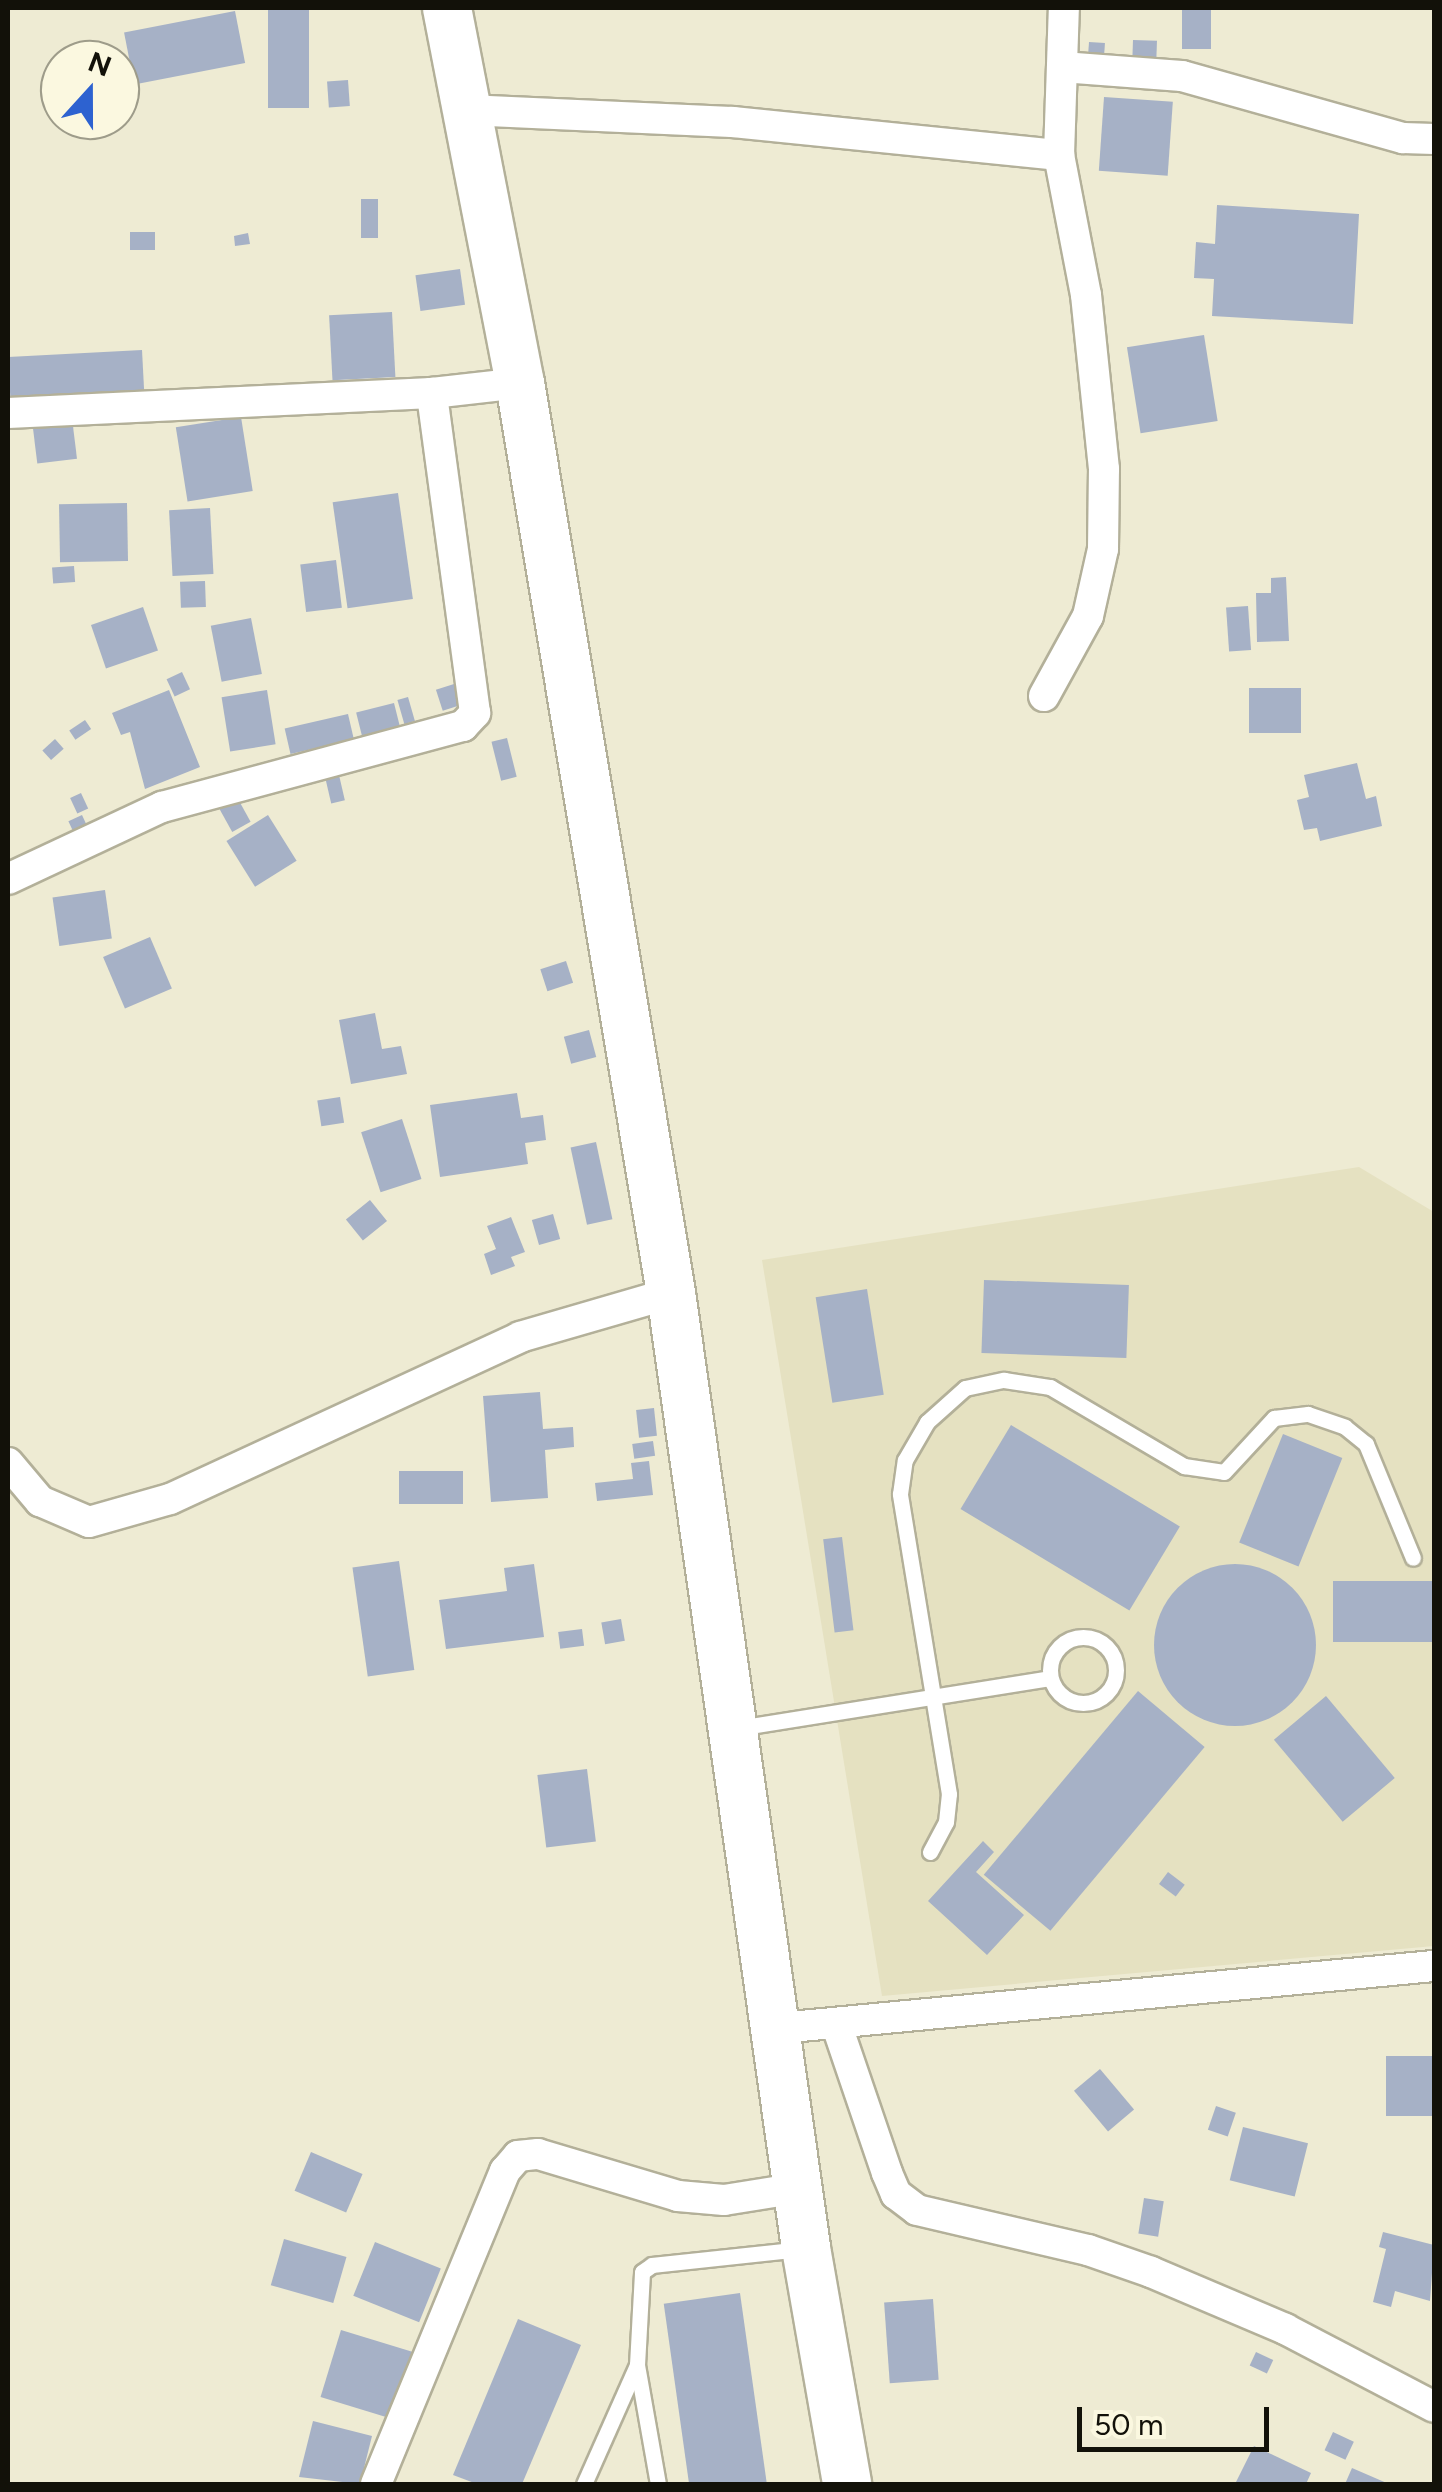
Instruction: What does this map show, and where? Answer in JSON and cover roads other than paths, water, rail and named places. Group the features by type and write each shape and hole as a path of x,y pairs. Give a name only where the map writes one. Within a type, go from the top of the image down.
{"main road":[{"path":"447,8 520,383 672,1293 780,2028 806,2248 847,2484"}],"street":[{"path":"1044,696 1088,616 1103,549 1104,469 1086,294 1059,155 1064,8"},
{"path":"1062,66 1182,76 1403,138 1434,139"},
{"path":"465,110 733,122 1059,155"},
{"path":"8,413 432,393 520,383"},
{"path":"8,879 162,807 444,731 475,713 432,393"},
{"path":"8,1463 40,1501 88,1522 170,1500 520,1337 672,1293"},
{"path":"780,2028 1434,1966"},
{"path":"836,2023 896,2194 918,2210 1071,2245 1151,2272 1285,2329 1434,2408"},
{"path":"376,2484 505,2170 518,2156 538,2154 678,2196 724,2200 798,2188"}],"lane":[{"path":"930,1852 946,1822 948,1794 936,1700 900,1494 905,1460 927,1422 965,1388 1004,1380 1050,1387 1184,1466 1224,1472 1274,1418 1308,1414 1345,1427 1366,1444 1413,1558"},
{"path":"1080,1637 1098,1641 1112,1654 1117,1672 1110,1690 1096,1702 1076,1703 1060,1694 1050,1678 1052,1659 1062,1644 1080,1637"},
{"path":"736,1728 936,1700 1050,1678"},
{"path":"658,2484 637,2365 636,2284 652,2265 806,2248"},
{"path":"584,2484 637,2365"}]}
